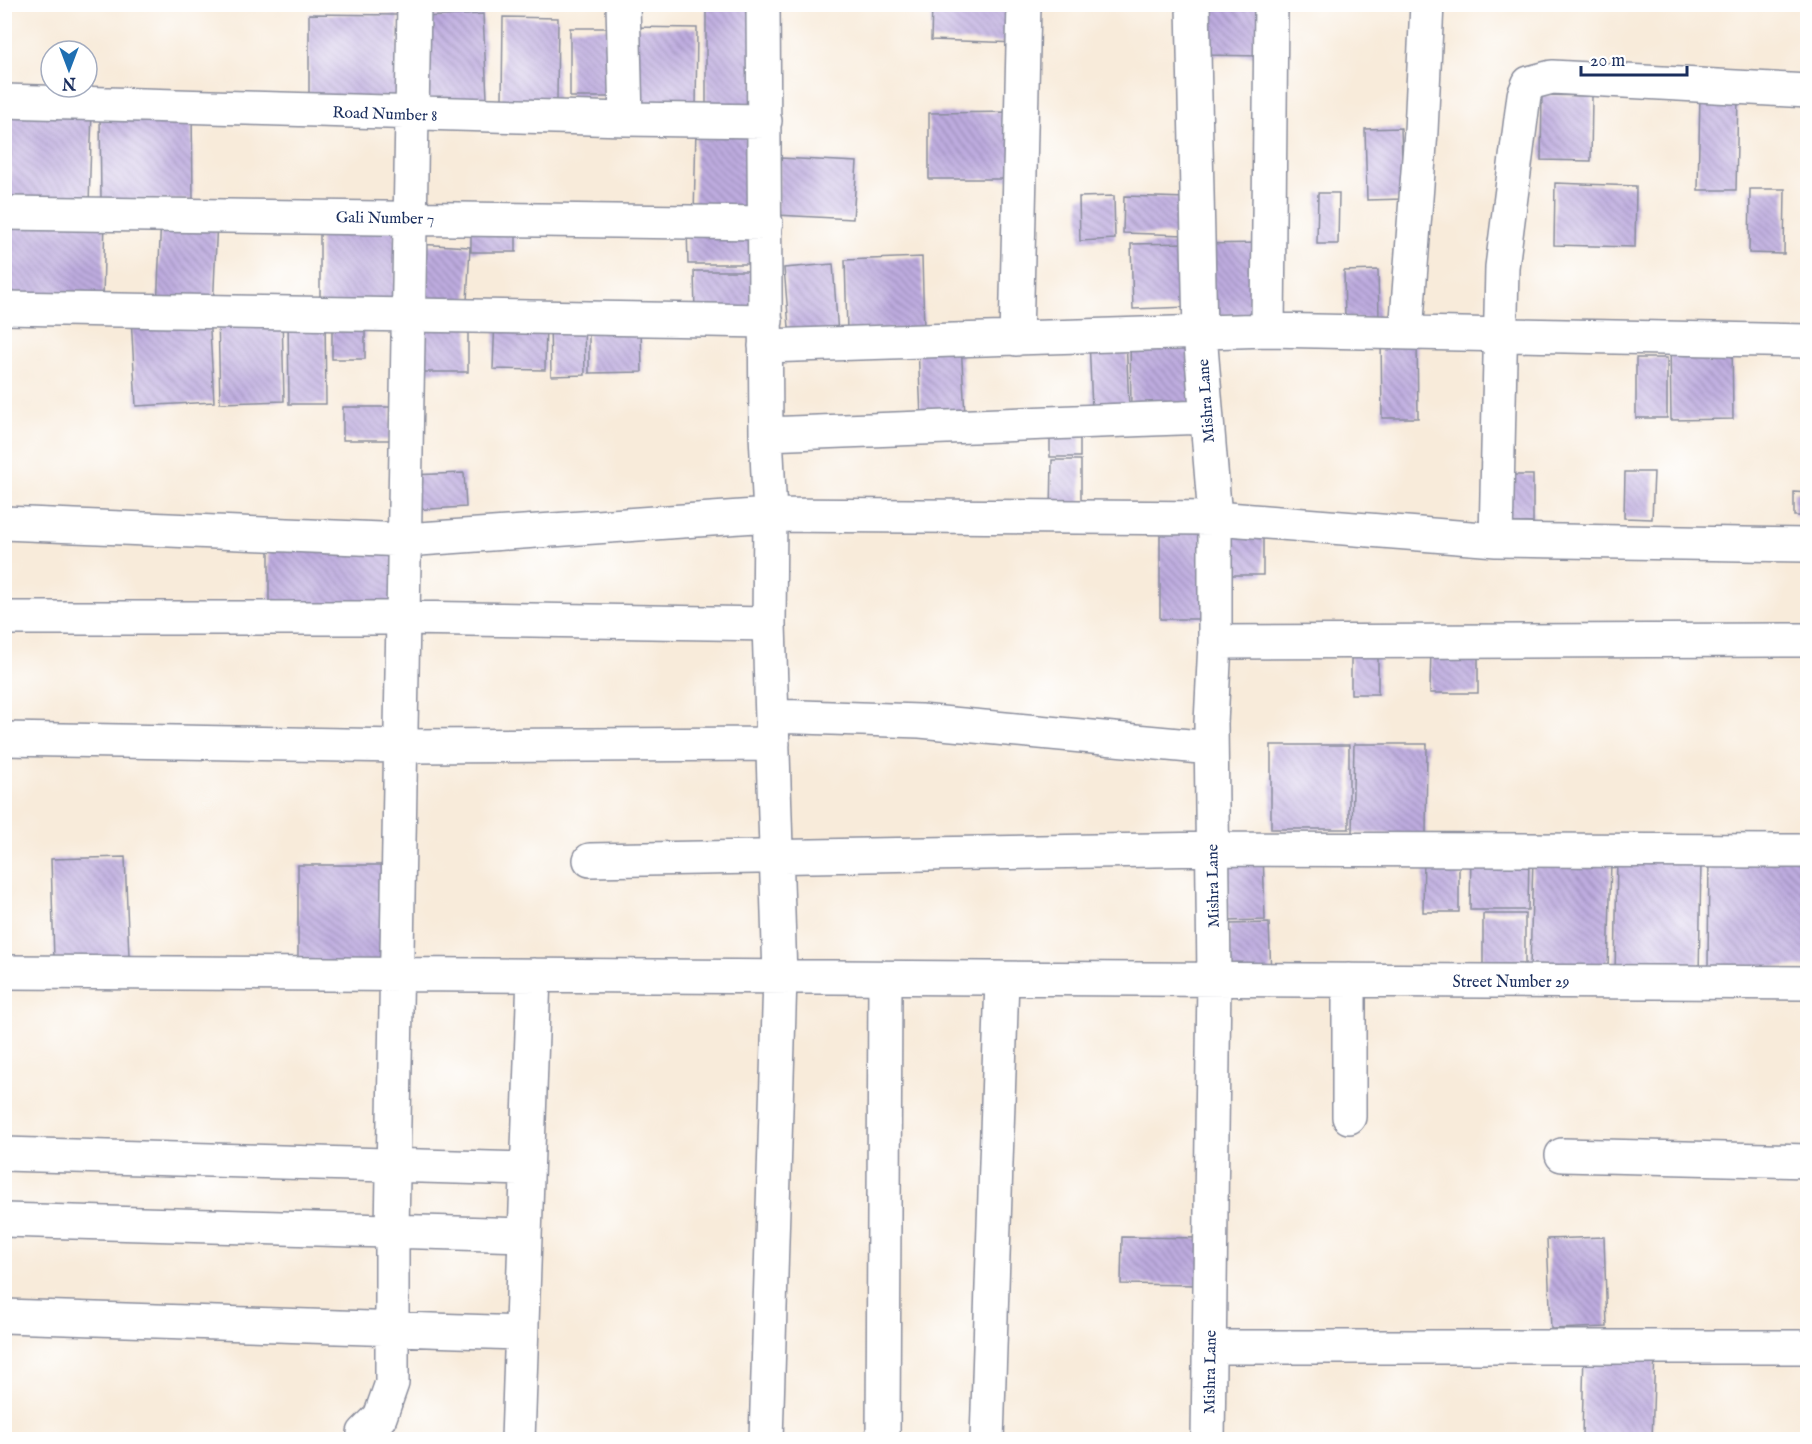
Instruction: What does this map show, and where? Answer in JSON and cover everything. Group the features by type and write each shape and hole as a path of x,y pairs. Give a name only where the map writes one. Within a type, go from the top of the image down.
{"street":[{"path":"364,1433 380,1417 392,1383 396,975 414,4"},
{"path":"622,4 626,119"},
{"path":"763,4 766,434 771,515 772,730 780,977 766,1440"},
{"path":"1016,339 1024,4"},
{"name":"Mishra Lane","path":"1193,4 1200,334 1215,518 1215,642 1211,748 1214,979 1208,1440"},
{"path":"1268,330 1271,4"},
{"path":"1406,333 1421,131 1427,4"},
{"path":"1497,540 1502,267 1524,95 1529,83 1552,78 1808,91"},
{"name":"Road Number 8","path":"4,101 413,114 765,121"},
{"name":"Gali Number 7","path":"4,213 766,224"},
{"path":"4,308 410,316 766,333 1016,339 1268,330 1808,341"},
{"path":"766,434 1205,417"},
{"path":"4,523 405,540 771,515 1215,518 1497,540 1808,545"},
{"path":"4,618 403,618 770,624"},
{"path":"1215,642 1808,640"},
{"path":"4,739 401,746 772,730 920,721 1211,748"},
{"path":"590,860 1211,849 1808,851"},
{"name":"Street Number 29","path":"4,972 1808,983"},
{"path":"518,1440 534,975"},
{"path":"883,1440 885,978"},
{"path":"987,1440 1002,979"},
{"path":"1349,980 1349,1117"},
{"path":"4,1154 527,1169"},
{"path":"1562,1155 1808,1161"},
{"path":"4,1220 525,1235"},
{"path":"4,1316 521,1333"},
{"path":"1209,1347 1808,1347"}],"building":[{"path":"424,4 493,4 493,7 424,8"},
{"path":"706,4 755,4 754,106 706,106"},
{"path":"932,4 1021,4 1020,43 931,40"},
{"path":"1205,4 1263,5 1262,56 1205,55"},
{"path":"309,14 398,15 398,98 309,98"},
{"path":"483,14 487,98 427,101 423,17"},
{"path":"503,17 558,18 557,101 502,101"},
{"path":"629,27 697,28 696,109 628,108"},
{"path":"570,28 619,28 619,97 570,97"},
{"path":"1700,94 1738,95 1736,190 1698,190"},
{"path":"1542,95 1592,96 1591,161 1541,160"},
{"path":"12,107 92,110 89,204 9,201"},
{"path":"192,112 193,200 101,201 100,113"},
{"path":"1017,112 1018,179 929,179 929,113"},
{"path":"696,127 757,128 755,219 694,217"},
{"path":"1401,128 1403,199 1367,200 1365,129"},
{"path":"780,158 857,162 853,219 777,215"},
{"path":"1555,183 1636,186 1635,247 1554,245"},
{"path":"1750,189 1785,189 1784,254 1749,253"},
{"path":"1318,193 1339,193 1338,244 1317,244"},
{"path":"1114,196 1115,239 1080,241 1079,197"},
{"path":"1124,196 1187,198 1186,235 1123,233"},
{"path":"11,216 105,218 103,299 9,297"},
{"path":"161,216 217,218 213,311 157,309"},
{"path":"320,218 396,219 395,309 320,308"},
{"path":"516,220 516,252 471,252 471,221"},
{"path":"760,227 760,264 688,264 687,228"},
{"path":"1189,243 1190,307 1133,309 1131,244"},
{"path":"1263,243 1263,316 1201,315 1199,244"},
{"path":"416,244 470,247 467,301 415,299"},
{"path":"922,257 924,329 847,331 845,260"},
{"path":"833,264 838,335 790,339 784,268"},
{"path":"1378,270 1379,319 1345,319 1344,271"},
{"path":"694,271 758,271 759,312 695,312"},
{"path":"209,313 214,402 136,406 131,317"},
{"path":"282,314 284,401 220,403 218,316"},
{"path":"288,317 325,317 326,404 289,404"},
{"path":"495,317 546,319 545,370 493,369"},
{"path":"412,319 468,319 468,372 412,372"},
{"path":"584,321 585,375 551,376 550,322"},
{"path":"332,322 365,322 365,359 332,359"},
{"path":"589,326 641,326 642,372 589,373"},
{"path":"1199,336 1204,407 1131,408 1130,339"},
{"path":"1126,337 1129,408 1092,410 1089,339"},
{"path":"1381,338 1417,338 1418,418 1382,418"},
{"path":"1670,340 1732,340 1733,419 1671,420"},
{"path":"961,344 965,415 921,417 918,346"},
{"path":"1636,358 1667,358 1667,418 1636,418"},
{"path":"343,407 391,407 390,440 343,440"},
{"path":"1050,424 1080,424 1080,457 1050,457"},
{"path":"1052,460 1081,460 1081,515 1051,515"},
{"path":"1625,472 1654,472 1652,519 1624,518"},
{"path":"464,473 466,507 410,510 409,475"},
{"path":"1499,475 1533,475 1533,523 1499,523"},
{"path":"1794,492 1808,493 1808,516 1794,516"},
{"path":"1160,526 1207,526 1206,619 1160,619"},
{"path":"1228,531 1263,531 1263,575 1229,575"},
{"path":"269,535 394,540 393,610 269,609"},
{"path":"1351,643 1378,643 1378,694 1351,694"},
{"path":"1431,645 1478,646 1478,693 1430,693"},
{"path":"1354,744 1427,744 1426,835 1352,833"},
{"path":"1271,745 1349,745 1349,829 1271,829"},
{"path":"1263,851 1265,920 1228,921 1227,852"},
{"path":"1471,852 1529,853 1528,910 1470,910"},
{"path":"1424,853 1459,853 1459,912 1423,912"},
{"path":"1709,855 1808,857 1808,967 1708,966"},
{"path":"125,857 129,957 54,960 51,859"},
{"path":"1533,858 1611,861 1608,970 1530,968"},
{"path":"1617,859 1701,861 1699,977 1615,976"},
{"path":"298,865 383,865 384,966 298,966"},
{"path":"1483,914 1525,914 1525,964 1483,964"},
{"path":"1269,923 1271,975 1231,976 1229,924"},
{"path":"1122,1237 1204,1238 1203,1285 1121,1284"},
{"path":"1604,1237 1607,1327 1551,1329 1547,1239"},
{"path":"1584,1349 1655,1351 1652,1440 1582,1438"}]}
